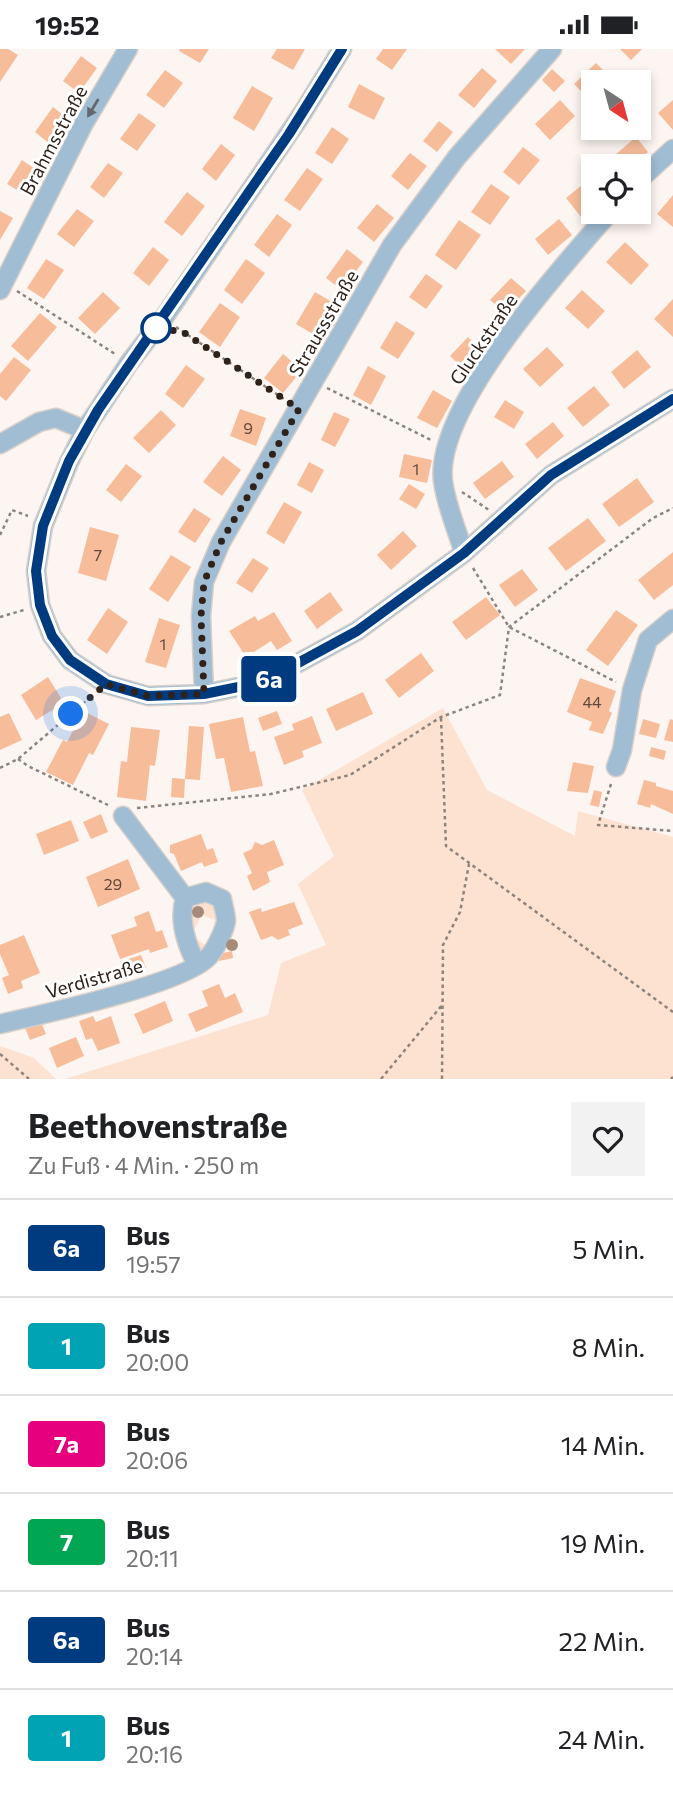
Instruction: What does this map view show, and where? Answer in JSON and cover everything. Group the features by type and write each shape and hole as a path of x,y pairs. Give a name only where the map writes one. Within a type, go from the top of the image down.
{"street":[{"name":"Brahmsstraße","path":"2,286 83,125 128,49"},
{"path":"342,49 302,114 163,319 129,363 85,430 69,461 45,521 36,571 40,605 52,636 70,660 106,684 148,696 204,694 263,682 357,631 464,553 551,475 673,398"},
{"name":"Straussstraße","path":"204,694 201,616 204,582 221,542 392,244 457,157 552,49"},
{"path":"651,169 673,149"},
{"name":"Gluckstraße","path":"464,553 443,480 446,448 454,424 482,372 553,277 599,224"},
{"path":"0,444 39,422 56,418 85,430"},
{"path":"616,767 622,750 632,690 648,640 673,619"},
{"path":"123,815 185,898 181,911 186,941 197,965"},
{"name":"Verdistraße","path":"0,1024 120,994 187,972 210,955 226,922 222,899 206,892 185,898"}],"path":[{"path":"2,286 129,363"},
{"path":"183,332 299,409"},
{"path":"313,382 446,448"},
{"path":"443,480 503,519"},
{"path":"142,807 271,794 350,775 441,717 499,695 509,627 653,518 673,508"},
{"path":"0,535 12,510 45,521"},
{"path":"464,553 509,627 632,690"},
{"path":"0,617 40,605"},
{"path":"0,768 18,759 106,684"},
{"path":"441,717 446,846 673,1012"},
{"path":"18,759 123,815"},
{"path":"616,767 598,825 673,831"},
{"path":"442,1079 443,945 460,912 469,863"},
{"path":"382,1079 443,1004"},
{"path":"0,1054 29,1079"}],"shaded area":[{"path":"443,708 487,790 575,836 578,811 673,837 673,1079 65,1079 268,1015 281,963 326,945 298,884 334,856 302,790"},
{"path":"207,899 216,908 215,920 202,915 191,935 189,905 197,900"},
{"path":"191,935 205,945 202,953 195,956"},
{"path":"0,1046 34,1058 56,1079 0,1079"}],"building":[{"path":"0,49 8,49 18,55 0,82"},
{"path":"209,49 200,63 179,51"},
{"path":"277,49 305,49 293,70 271,58"},
{"path":"383,49 407,49 392,70 376,59"},
{"path":"495,49 525,49 511,64"},
{"path":"620,49 642,49 631,60"},
{"path":"81,56 97,68 79,93 63,81"},
{"path":"596,63 603,70 589,70"},
{"path":"482,68 497,81 474,108 458,95"},
{"path":"552,69 565,81 554,92 542,80"},
{"path":"165,70 183,83 164,108 146,95"},
{"path":"581,77 581,91 574,84"},
{"path":"359,84 385,98 374,120 348,107"},
{"path":"252,86 273,98 254,131 233,118"},
{"path":"560,100 575,116 550,140 535,124"},
{"path":"673,100 673,130 658,113"},
{"path":"53,107 68,119 50,144 35,132"},
{"path":"139,113 156,125 137,151 120,139"},
{"path":"439,121 453,132 437,152 423,141"},
{"path":"332,127 349,139 332,164 315,153"},
{"path":"632,140 638,140 648,152 646,154 616,154"},
{"path":"221,144 235,155 216,181 202,169"},
{"path":"523,147 540,160 519,185 503,172"},
{"path":"410,153 427,166 408,190 391,176"},
{"path":"22,160 38,171 24,194 7,184"},
{"path":"108,163 123,173 104,198 90,187"},
{"path":"307,168 323,179 300,211 284,200"},
{"path":"491,184 510,197 490,225 471,212"},
{"path":"581,186 581,217 566,198"},
{"path":"187,192 205,206 182,236 164,222"},
{"path":"673,195 673,227 657,214"},
{"path":"377,204 394,218 374,242 357,228"},
{"path":"77,209 94,221 74,247 57,234"},
{"path":"0,211 13,218 0,240"},
{"path":"277,214 292,225 269,257 254,245"},
{"path":"559,219 572,235 548,255 535,239"},
{"path":"459,220 481,235 456,270 435,255"},
{"path":"625,242 649,265 631,285 606,262"},
{"path":"153,247 169,260 149,286 133,273"},
{"path":"347,249 363,262 342,290 326,278"},
{"path":"46,259 64,270 44,299 27,288"},
{"path":"246,259 265,273 242,304 224,290"},
{"path":"426,274 443,286 426,309 409,297"},
{"path":"511,278 526,291 505,313 490,300"},
{"path":"582,290 605,311 588,329 565,308"},
{"path":"103,292 120,308 95,334 78,318"},
{"path":"315,292 337,305 318,337 296,324"},
{"path":"673,299 673,337 654,319"},
{"path":"220,303 240,317 220,347 199,332"},
{"path":"40,313 57,327 28,361 11,346"},
{"path":"396,321 415,333 398,359 380,348"},
{"path":"468,337 481,350 463,368 450,356"},
{"path":"547,347 564,365 540,387 523,369"},
{"path":"637,350 651,367 624,389 611,372"},
{"path":"283,354 302,370 283,393 264,378"},
{"path":"14,357 31,370 6,401 0,396 0,374"},
{"path":"186,365 205,379 183,408 165,394"},
{"path":"368,366 386,376 371,405 353,395"},
{"path":"594,386 610,405 583,427 567,408"},
{"path":"433,390 452,401 437,428 417,418"},
{"path":"505,400 524,412 514,429 494,417"},
{"path":"240,409 266,418 256,446 230,436"},
{"path":"161,410 176,425 149,453 133,438"},
{"path":"334,412 350,419 335,447 321,440"},
{"path":"553,422 564,436 537,459 525,444"},
{"path":"404,454 432,460 427,483 399,477"},
{"path":"223,456 241,470 222,496 203,482"},
{"path":"502,461 514,477 485,499 473,483"},
{"path":"309,462 324,470 312,493 297,485"},
{"path":"126,464 142,476 121,502 106,490"},
{"path":"637,478 654,502 619,527 602,504"},
{"path":"409,484 425,494 416,509 399,499"},
{"path":"284,502 302,512 284,544 266,533"},
{"path":"194,508 211,519 195,543 178,532"},
{"path":"588,518 606,541 566,571 548,548"},
{"path":"90,527 119,535 106,581 78,573"},
{"path":"403,531 417,546 391,570 377,555"},
{"path":"673,552 673,585 654,600 638,580"},
{"path":"171,555 191,567 168,602 149,589"},
{"path":"253,558 269,568 252,593 236,583"},
{"path":"522,569 538,590 515,607 499,585"},
{"path":"330,592 343,610 317,629 304,611"},
{"path":"486,597 500,615 466,640 452,622"},
{"path":"108,608 128,622 107,654 87,640"},
{"path":"616,610 638,625 608,666 586,650"},
{"path":"274,612 292,641 277,650 271,641 246,657 229,631 255,616 258,621"},
{"path":"159,618 180,625 166,668 145,662"},
{"path":"421,653 434,671 399,698 385,680"},
{"path":"48,677 64,703 36,720 21,695"},
{"path":"580,678 616,691 609,711 612,713 603,734 589,730 592,722 567,712"},
{"path":"363,692 373,714 336,731 326,709"},
{"path":"83,711 109,724 93,755 89,753 73,785 46,772 63,740 67,742"},
{"path":"277,711 282,724 263,731 258,718"},
{"path":"9,713 22,740 0,750 0,717"},
{"path":"312,716 322,743 302,751 304,757 284,765 274,737 294,730 292,724"},
{"path":"243,717 250,752 255,751 263,786 231,792 224,758 216,759 209,724"},
{"path":"643,719 660,724 656,738 639,734"},
{"path":"670,719 673,720 673,742 664,740"},
{"path":"189,726 204,727 200,780 185,779"},
{"path":"131,727 160,730 155,766 150,765 146,801 117,797 121,761 127,762"},
{"path":"651,747 666,751 664,760 649,756"},
{"path":"573,762 594,766 588,793 567,791"},
{"path":"172,778 185,779 184,798 171,797"},
{"path":"644,780 673,791 673,814 651,804 650,808 637,804"},
{"path":"594,790 602,792 599,807 590,805"},
{"path":"101,814 108,832 91,839 83,822"},
{"path":"71,820 79,841 44,855 36,834"},
{"path":"201,834 207,850 213,848 218,862 204,867 202,862 181,871 174,854 170,853 170,845"},
{"path":"274,840 284,865 267,872 270,882 253,891 247,876 252,873 243,853 252,849 255,842 262,845"},
{"path":"128,859 140,889 98,907 86,877"},
{"path":"294,902 303,924 288,930 290,935 278,940 272,936 261,940 249,912 261,908 262,912"},
{"path":"149,911 156,932 162,930 168,947 150,953 149,949 120,959 111,935 137,926 134,917"},
{"path":"24,935 40,973 21,981 23,988 8,994 2,978 9,975 0,954 0,945"},
{"path":"232,951 233,958 219,961 218,954"},
{"path":"141,955 146,968 127,975 122,961"},
{"path":"219,984 225,998 235,993 243,1012 196,1032 188,1014 208,1006 202,991"},
{"path":"165,1001 173,1021 143,1034 134,1014"},
{"path":"93,1016 96,1022 111,1016 120,1043 98,1051 92,1038 86,1040 79,1021"},
{"path":"40,1020 46,1034 30,1040 24,1026"},
{"path":"76,1037 84,1056 57,1068 49,1048"}],"bus line":[{"name":"6a","path":"342,49 289,134 163,319 129,363 85,430 69,461 43,526 36,571 40,605 52,636 70,660 106,684 148,696 204,694 263,682 357,631 464,553 551,475 673,399"}],"route":[{"path":"71,714 106,684 148,696 204,694 201,616 204,582 221,542 299,409 183,332 156,328"}]}
